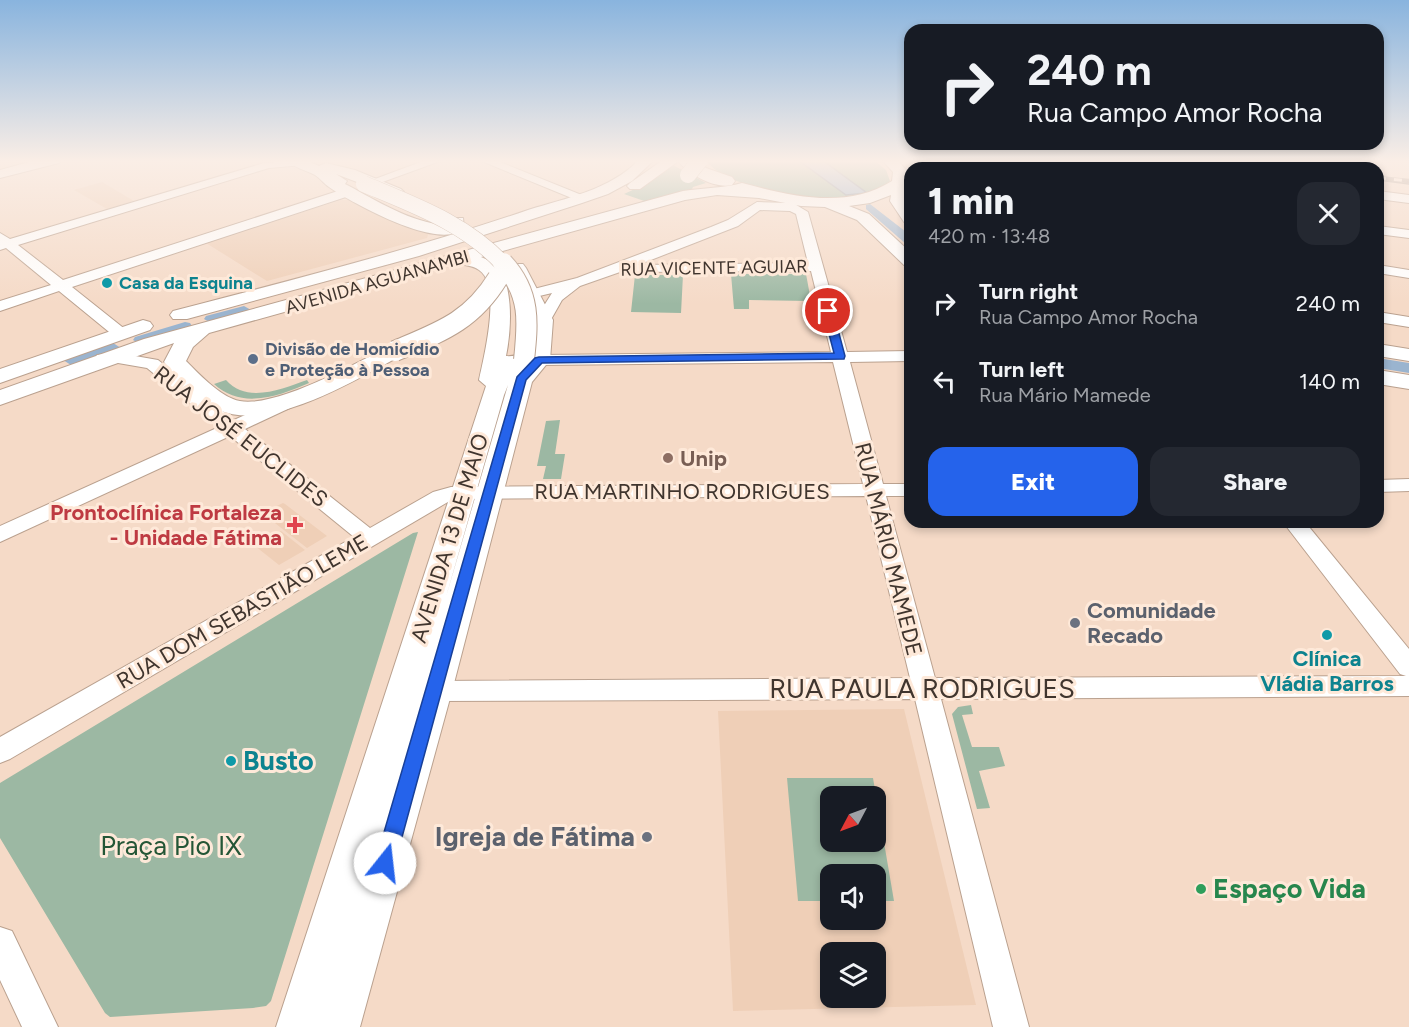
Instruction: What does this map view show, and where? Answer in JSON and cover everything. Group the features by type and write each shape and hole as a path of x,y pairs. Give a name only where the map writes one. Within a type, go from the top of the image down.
{"main road":[{"path":"395,208 425,227 452,251 482,264 494,275 498,283 500,334 489,384 493,395"},
{"name":"AVENIDA 13 DE MAIO","path":"404,208 448,230 477,251 510,304 513,331 523,365"},
{"name":"AVENIDA 13 DE MAIO","path":"299,1027 477,492 523,365 528,323 525,302 513,275 480,241 456,225 414,208"},
{"path":"426,208 491,230"},
{"name":"AVENIDA AGUANAMBI","path":"0,398 103,359 203,328 267,313 452,251 491,230 554,208"},
{"name":"AVENIDA AGUANAMBI","path":"530,216 571,208"},
{"path":"482,264 513,247 620,208"},
{"path":"452,251 513,247 646,208"},
{"path":"841,208 863,217 904,255"},
{"path":"425,227 439,230 452,229 459,224 454,217"},
{"path":"513,247 543,320 523,365"},
{"name":"AVENIDA AGUANAMBI","path":"0,376 120,333 161,321 452,251"},
{"path":"498,283 516,289 529,290"},
{"path":"203,328 184,344 175,362 183,372 228,406 251,407 278,404 298,398 466,318 485,302 498,283"},
{"path":"1384,351 1409,355"},
{"name":"AVENIDA 13 DE MAIO","path":"337,1027 435,691 477,492 493,395 523,365"},
{"path":"1384,378 1409,382"}],"street":[{"path":"3,242 120,208"},
{"path":"0,306 294,208"},
{"name":"RUA VICENTE AGUIAR","path":"543,320 556,297 582,281 733,223 754,208"},
{"name":"RUA MÁRIO MAMEDE","path":"807,208 817,267 1011,1027"},
{"path":"1385,208 1409,211"},
{"path":"1384,231 1409,234"},
{"path":"3,242 120,333"},
{"path":"1384,243 1409,247"},
{"name":"RUA VICENTE AGUIAR","path":"610,270 817,267"},
{"path":"1384,270 1409,274"},
{"name":"RUA VICENTE AGUIAR","path":"529,290 582,281"},
{"path":"1384,303 1409,307"},
{"path":"1384,318 1409,322"},
{"path":"523,365 904,356"},
{"name":"RUA JOSÉ EUCLIDES","path":"103,359 118,358 152,364 369,538"},
{"path":"0,535 298,398"},
{"path":"1384,486 1409,485"},
{"name":"RUA MARTINHO RODRIGUES","path":"477,492 904,490"},
{"name":"RUA DOM SEBASTIÃO LEME","path":"0,752 440,497 477,492"},
{"path":"1299,528 1409,667"},
{"name":"RUA PAULA RODRIGUES","path":"435,691 1409,686"},
{"path":"0,943 40,1027"}],"shaded area":[{"path":"316,208 373,208 429,232 427,238 267,281 206,243"},
{"name":"Prontoclínica Fortaleza - Unidade Fátima","path":"283,503 327,536 307,548 262,513"},
{"name":"Prontoclínica Fortaleza - Unidade Fátima","path":"281,531 305,550 279,565 255,546"},
{"path":"904,709 976,1005 886,1007 886,942 820,942 820,1008 854,1008 733,1011 718,711"}],"green space":[{"path":"731,274 806,274 811,301 749,300 749,309 734,309"},
{"path":"635,275 683,275 681,313 631,312"},
{"path":"226,380 234,387 254,393 276,390 307,380 309,383 273,396 248,399 236,397 214,384"},
{"path":"560,420 555,454 565,454 561,479 543,479 546,466 537,466 546,421"},
{"name":"Praça Pio IX","path":"418,532 271,1001 266,1006 253,1008 110,1017 105,1013 0,838 0,783"},
{"path":"971,705 973,714 962,715 972,747 999,747 1005,766 979,771 990,808 977,809 952,714 958,707"},
{"path":"787,778 873,778 874,786 820,786 820,852 886,852 894,901 886,901 886,864 820,864 820,901 798,901"}],"waterway":[{"path":"871,208 904,236"},
{"path":"211,319 244,310"},
{"path":"140,340 185,326"},
{"path":"71,360 113,348"},
{"path":"1384,364 1409,368"}],"place":[{"name":"Casa da Esquina","path":"107,283"},
{"name":"Divisão de Homicídio e Proteção à Pessoa","path":"253,359"},
{"name":"Unip","path":"668,458"},
{"name":"Prontoclínica Fortaleza - Unidade Fátima","path":"295,525"},
{"name":"Comunidade Recado","path":"1075,623"},
{"name":"Clínica Vládia Barros","path":"1327,635"},
{"name":"Busto","path":"231,761"},
{"name":"Igreja de Fátima","path":"647,837"},
{"name":"Espaço Vida","path":"1201,889"}],"route":[{"path":"385,863 521,380 539,360 840,356 828,311"}]}
